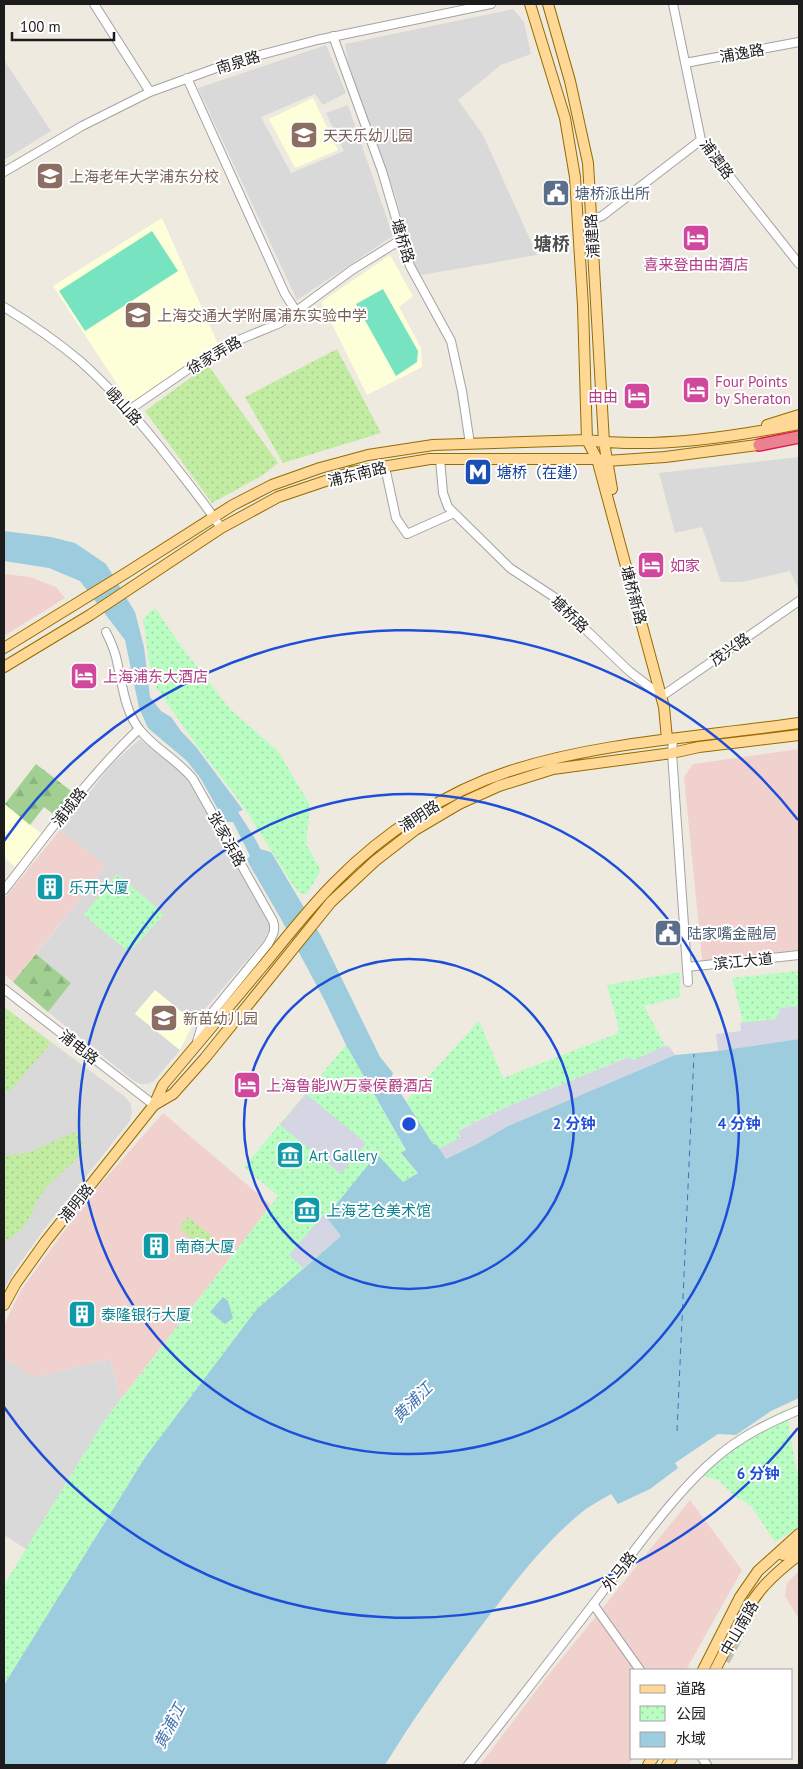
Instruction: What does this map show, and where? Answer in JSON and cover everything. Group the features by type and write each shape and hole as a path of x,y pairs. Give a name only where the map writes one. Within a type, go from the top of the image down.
{"highway":[{"path":"760,445 799,437"}],"main road":[{"name":"浦建路","path":"530,4 565,118 575,177 579,221 587,440"},
{"name":"浦建路","path":"548,4 570,81 588,163 604,442"},
{"name":"浦东南路","path":"734,436 799,415"},
{"name":"浦东南路","path":"4,648 126,574 214,517 272,486 368,454 424,446 587,440 653,442 708,439 799,424"},
{"name":"塘桥新路","path":"587,440 602,460"},
{"name":"塘桥新路","path":"604,442 602,460 662,694 670,739"},
{"name":"浦东南路","path":"4,667 134,587 221,528 278,497 352,472 430,459 602,460 665,458 760,445"},
{"name":"浦明路","path":"4,1304 16,1283 46,1241 154,1105 163,1085 334,882 378,843 423,812 463,790 509,771 573,755 670,739 799,724"},
{"name":"浦明路","path":"154,1105 173,1094 205,1058 331,902 375,861 415,830 459,804 500,786 552,769 672,753 699,747 799,736"},
{"name":"中山南路","path":"704,1669 740,1597 758,1571 799,1534"},
{"name":"中山南路","path":"740,1597 780,1557 799,1545"},
{"name":"中山南路","path":"716,1669 744,1616 764,1587 799,1554"},
{"name":"中山南路","path":"764,1587 799,1561"}],"street":[{"path":"94,4 150,92"},
{"name":"南泉路","path":"4,172 82,126 150,92 230,63 333,36 491,4"},
{"name":"浦澳路","path":"673,4 701,140 799,264"},
{"name":"塘桥路","path":"333,36 382,171 412,271 451,341 462,391 470,444"},
{"name":"浦逸路","path":"685,63 799,42"},
{"path":"187,78 285,294 296,311"},
{"path":"579,221 591,220 602,216 701,140"},
{"name":"徐家弄路","path":"129,410 209,355 275,325 352,270 402,238"},
{"name":"峨山路","path":"4,307 36,327 78,359 129,410 221,528"},
{"name":"塘桥路","path":"440,459 443,493 448,507 510,568 554,597 629,670 662,694"},
{"path":"386,467 396,518 407,534 454,512"},
{"name":"茂兴路","path":"662,694 799,601"},
{"name":"张家浜路","path":"106,632 115,655 132,717 139,729 186,770 193,780 273,920 275,927 274,935 268,944 202,1025 196,1046"},
{"name":"浦城路","path":"4,890 89,781 105,762 139,729"},
{"name":"塘桥新路","path":"670,739 688,982"},
{"name":"滨江大道","path":"687,967 799,955"},
{"name":"浦电路","path":"4,989 154,1105"},
{"name":"外马路","path":"468,1765 668,1509 694,1480 718,1456 776,1420 799,1410"},
{"path":"593,1604 639,1669"}],"shaded area":[{"path":"513,9 524,22 531,54 501,65 458,100 483,135 537,255 421,275 416,269 396,197 348,64 345,44"},
{"path":"326,45 346,93 323,105 315,94 261,117 291,173 344,151 326,113 348,105 393,236 297,300 198,88"},
{"path":"4,60 51,131 4,160"},
{"name":"天天乐幼儿园","path":"313,98 338,150 295,168 269,119"},
{"name":"上海交通大学附属浦东实验中学","path":"162,218 218,344 130,404 53,286"},
{"path":"390,255 413,296 399,307 421,348 422,367 367,395 321,302"},
{"path":"799,457 799,590 790,571 742,582 721,582 702,527 675,533 659,473"},
{"path":"4,574 30,577 56,587 65,598 4,636"},
{"path":"140,739 181,772 190,783 269,921 270,928 264,940 194,1022 155,990 135,1013 180,1050 154,1081 148,1084 134,1081 48,1012 71,983 36,954 106,866 60,830 112,764","holes":["164,914 129,952 85,915"]},
{"path":"799,749 799,954 703,968 684,777 693,764"},
{"path":"4,804 42,834 15,867 4,857"},
{"name":"乐开大厦","path":"60,830 106,866 13,982 4,974 4,899"},
{"name":"新苗幼儿园","path":"155,990 194,1022 180,1050 135,1014"},
{"path":"799,1006 799,1039 718,1051 716,1034 741,1031 740,1023 777,1019 780,1008"},
{"path":"4,1007 124,1096 131,1104 132,1113 129,1122 43,1231 15,1270 4,1290"},
{"path":"669,1046 675,1055 508,1126 446,1159 439,1149 461,1137 458,1131 506,1107 629,1057 634,1060"},
{"path":"306,1094 366,1143 341,1174 280,1125"},
{"path":"163,1113 271,1205 121,1399 110,1359 34,1377 4,1358 4,1325 21,1290 89,1197"},
{"path":"323,1215 341,1236 303,1268 289,1255"},
{"path":"4,1358 34,1377 110,1359 121,1399 103,1423 26,1549 4,1535"},
{"path":"690,1500 742,1570 687,1669 630,1669 630,1759 632,1759 629,1765 480,1765 545,1679"},
{"path":"799,1571 799,1619 785,1596 787,1583"}],"green space":[{"path":"152,231 178,271 85,331 59,291"},
{"path":"383,289 418,351 417,362 396,376 356,304"},
{"path":"337,349 381,433 283,463 245,397"},
{"path":"208,365 278,463 263,475 212,503 145,411"},
{"path":"155,608 183,649 231,710 278,751 310,805 306,844 321,870 306,895 297,891 241,803 192,739 152,681 143,619"},
{"path":"36,764 75,794 57,817 44,807 30,825 5,804"},
{"path":"117,874 164,914 129,952 84,915"},
{"path":"36,954 71,983 48,1012 13,982"},
{"path":"799,971 799,1006 780,1008 777,1019 743,1023 732,978"},
{"path":"680,972 680,997 644,1006 665,1046 634,1061 628,1057 506,1107 458,1130 461,1137 439,1149 433,1144 406,1101 479,1021 503,1078 616,1034 619,1029 607,985"},
{"path":"4,1007 51,1043 10,1091 4,1090"},
{"path":"346,1045 406,1151 401,1154 418,1173 403,1182 326,1217 341,1236 257,1309 146,1456 4,1685 4,1585 103,1423 278,1196 244,1167"},
{"path":"77,1131 82,1144 79,1155 45,1189 25,1224 18,1232 4,1242 4,1156 30,1152"},
{"path":"188,1217 212,1236 203,1248 179,1228"},
{"path":"786,1409 796,1468 799,1475 799,1527 775,1542 751,1506 735,1496 718,1480 693,1473 737,1438 761,1422"}],"water":[{"name":"黄浦江","path":"4,531 51,537 75,543 106,564 135,612 144,647 150,697 161,711 171,717 196,747 243,810 238,812 260,849 271,852 321,936 380,1057 393,1073 391,1078 433,1144 437,1145 446,1159 508,1126 675,1055 718,1051 799,1039 799,1398 771,1411 736,1435 718,1434 675,1463 678,1468 650,1489 618,1504 611,1494 576,1517 535,1558 499,1602 429,1698 385,1765 4,1765 4,1685 146,1456 257,1309 341,1236 326,1217 377,1154 403,1182 418,1173 401,1153 406,1150 346,1045 325,1001 249,864 247,859 250,856 233,822 225,822 201,779 187,761 148,728 139,708 125,640 80,581 49,568 4,561"},
{"path":"223,1297 228,1301 233,1318 225,1324 210,1312"}],"ferry route":[{"path":"677,1431 694,1054"}],"tunnel":[{"path":"725,1661 756,1603"}],"place":[{"name":"天天乐幼儿园","path":"304,135"},
{"name":"上海老年大学浦东分校","path":"50,176"},
{"name":"塘桥派出所","path":"556,193"},
{"name":"喜来登由由酒店","path":"696,238"},
{"name":"上海交通大学附属浦东实验中学","path":"138,315"},
{"name":"Four Points by Sheraton","path":"696,390"},
{"name":"由由","path":"637,396"},
{"name":"塘桥（在建）","path":"478,472"},
{"name":"如家","path":"651,565"},
{"name":"上海浦东大酒店","path":"84,676"},
{"name":"乐开大厦","path":"50,887"},
{"name":"陆家嘴金融局","path":"668,933"},
{"name":"新苗幼儿园","path":"164,1018"},
{"name":"上海鲁能JW万豪侯爵酒店","path":"247,1085"},
{"name":"Art Gallery","path":"290,1155"},
{"name":"上海艺仓美术馆","path":"307,1210"},
{"name":"南商大厦","path":"156,1246"},
{"name":"泰隆银行大厦","path":"82,1314"}],"district":[{"name":"塘桥","path":"552,243"}]}
